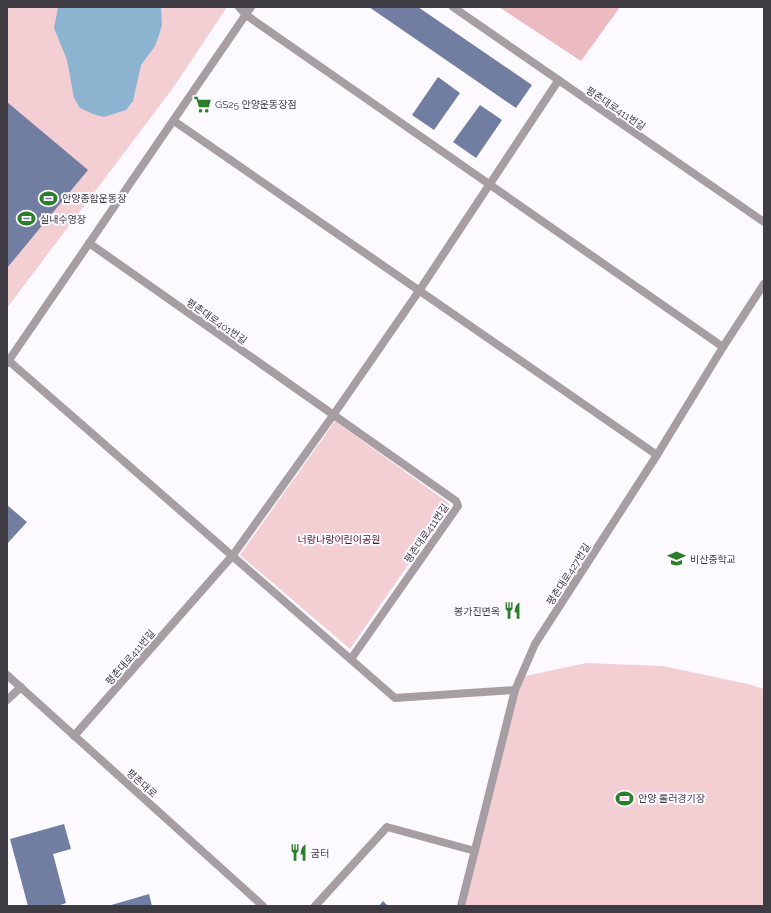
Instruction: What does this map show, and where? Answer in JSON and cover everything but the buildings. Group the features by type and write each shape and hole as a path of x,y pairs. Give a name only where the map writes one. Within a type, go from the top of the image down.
{"street":[{"path":"239,7 246,15 723,347"},
{"path":"250,7 174,121 8,362 233,555 395,698 515,690"},
{"path":"453,7 558,81"},
{"name":"평촌대로411번길","path":"74,736 233,555 334,414 419,291 558,81 764,222"},
{"path":"174,121 657,455"},
{"name":"평촌대로401번길","path":"89,243 334,414"},
{"name":"평촌대로427번길","path":"461,906 515,690 535,644 657,455 723,347 764,284"},
{"name":"평촌대로411번길","path":"334,414 456,501 458,506 351,659"},
{"name":"평촌대로","path":"7,675 263,906"},
{"path":"7,700 21,687"},
{"path":"315,906 387,827 475,851"}],"green space":[{"name":"안양종합운동장","path":"7,7 227,7 173,88 7,308"},
{"name":"너랑나랑어린이공원","path":"335,421 450,504 350,649 240,555"},
{"name":"안양 롤러경기장","path":"586,663 663,666 748,684 764,689 764,906 461,906 516,678"}],"shaded area":[{"path":"499,7 620,7 581,61"}],"water":[{"path":"58,7 161,7 162,25 159,35 155,46 141,65 133,101 126,110 104,117 80,108 74,98 67,60 54,28"}],"place":[{"name":"GS25 안양운동장점","path":"202,104"},
{"name":"안양종합운동장","path":"49,198"},
{"name":"실내수영장","path":"27,219"},
{"name":"비산중학교","path":"677,559"},
{"name":"봉가진면옥","path":"513,611"},
{"name":"안양 롤러경기장","path":"625,798"},
{"name":"굼터","path":"298,853"}]}
